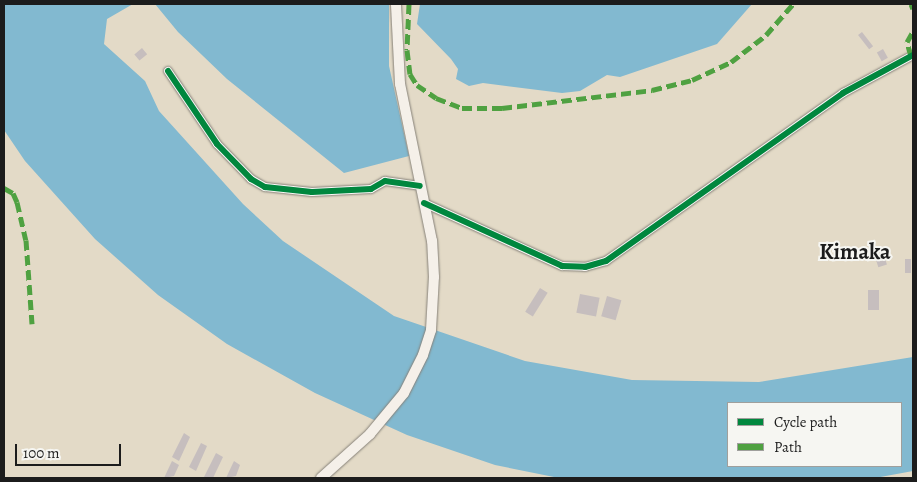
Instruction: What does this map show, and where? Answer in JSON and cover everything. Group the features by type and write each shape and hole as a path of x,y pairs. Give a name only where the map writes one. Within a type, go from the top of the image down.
{"main road":[{"path":"321,478 350,454 404,393 423,354 434,306 432,240 416,168 396,54 396,4"}],"street":[{"path":"424,203 562,266 585,267 606,261 843,93 913,55"},
{"path":"168,71 218,144 251,179 265,187 312,192 371,189 384,181 420,186"}],"water":[{"path":"4,4 133,4 107,19 104,44 145,81 159,111 243,204 283,241 394,316 525,361 632,380 759,382 913,357 913,471 875,478 559,478 495,465 407,435 315,393 227,344 158,295 95,239 25,161 4,130"},
{"path":"155,4 389,4 389,66 409,156 344,173 227,79 178,32"},
{"path":"420,4 752,4 717,44 620,77 607,75 580,91 562,93 483,83 469,86 456,79 458,69 451,59 417,24"}],"building":[{"path":"862,32 873,46 869,49 858,35"},
{"path":"142,48 147,54 139,61 134,54"},
{"path":"883,49 888,58 882,61 877,52"},
{"path":"884,255 887,265 878,267 875,258"},
{"path":"905,259 911,259 911,273 905,273"},
{"path":"540,288 548,293 533,317 525,312"},
{"path":"868,290 879,290 879,310 868,310"},
{"path":"580,294 600,298 596,316 576,313"},
{"path":"607,296 621,300 616,320 601,316"},
{"path":"184,433 190,437 179,461 172,457"},
{"path":"201,443 207,446 196,471 189,467"},
{"path":"216,453 223,457 213,478 204,477"},
{"path":"172,461 179,465 174,476 164,478"},
{"path":"234,461 240,465 236,476 226,478"}],"marked path":[{"path":"409,4 407,50 410,74 417,85 436,98 462,108 502,108 652,90 692,80 731,62 766,35 793,4"},
{"path":"911,4 913,9"},
{"path":"911,56 907,42 913,31"},
{"path":"4,188 13,193 17,202 26,240 32,324"}],"cycle path":[{"path":"424,203 562,266 585,267 606,261 843,93 913,55"},
{"path":"168,71 217,144 251,179 265,187 312,192 371,189 385,181 420,186"}],"district":[{"name":"Kimaka","path":"855,253"}]}
